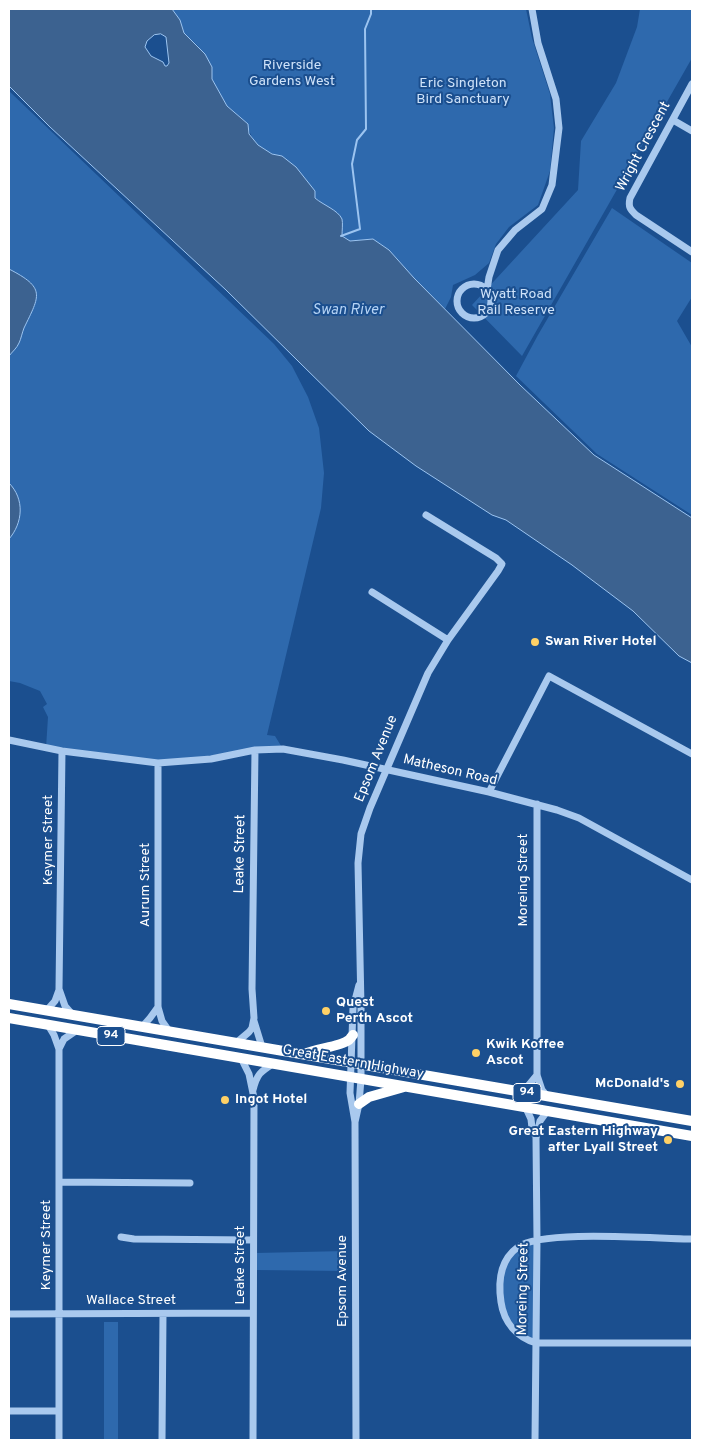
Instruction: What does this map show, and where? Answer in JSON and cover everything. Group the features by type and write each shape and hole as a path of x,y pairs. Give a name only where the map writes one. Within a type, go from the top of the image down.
{"highway":[{"name":"Great Eastern Highway","path":"9,1004 692,1121"},
{"name":"Great Eastern Highway","path":"9,1018 692,1136"},
{"path":"303,1054 312,1050 341,1044 353,1035"},
{"path":"359,1104 369,1097 408,1086"},
{"name":"94","path":"597,1106 592,1111 595,1116 668,1128 681,1134"}],"street":[{"path":"488,290 478,284 464,287 458,295 457,301 462,312 477,318 482,317 487,312 491,304 488,290 489,277 498,250 515,230 542,209 552,185 559,128 556,99 538,43 532,9"},
{"name":"Wright Crescent","path":"692,84 630,198 628,206 636,215 692,252"},
{"path":"673,120 692,131"},
{"name":"Epsom Avenue","path":"355,1122 359,1104 356,1063 360,982 358,862 361,834 386,769 428,673 448,640 502,564 496,558 426,515"},
{"path":"372,592 448,640"},
{"path":"489,792 549,676 692,754"},
{"name":"Matheson Road","path":"9,740 62,751 128,758 158,764 211,759 255,750 283,749 386,769 537,804 580,818 692,880"},
{"name":"Leake Street","path":"255,750 252,989 254,1018 262,1047"},
{"name":"Keymer Street","path":"62,751 59,989 64,1006 72,1015"},
{"name":"Aurum Street","path":"158,764 158,1007 162,1021 169,1031"},
{"name":"Moreing Street","path":"537,804 537,1076 542,1090 547,1096"},
{"name":"Epsom Avenue","path":"356,1063 352,1008 360,982"},
{"name":"Keymer Street","path":"47,1010 55,1001 59,989"},
{"path":"142,1026 158,1007"},
{"path":"236,1043 250,1032 254,1018"},
{"name":"Keymer Street","path":"48,1025 59,1049 59,1440"},
{"path":"59,1049 64,1039 77,1030"},
{"name":"Leake Street","path":"241,1058 249,1074 253,1090"},
{"name":"Leake Street","path":"253,1440 253,1090 256,1077 262,1070 274,1063"},
{"path":"523,1092 537,1076"},
{"name":"Epsom Avenue","path":"356,1078 350,1092 355,1122 356,1440"},
{"name":"Moreing Street","path":"525,1106 532,1118 532,1128 536,1138"},
{"name":"Moreing Street","path":"535,1440 536,1138 540,1120 548,1110"},
{"path":"60,1182 190,1183"},
{"path":"121,1237 134,1239 254,1240"},
{"path":"692,1239 575,1237 537,1240 519,1246 508,1256 502,1269 499,1286 502,1307 510,1325 524,1340 536,1343 692,1343"},
{"name":"Wallace Street","path":"9,1314 253,1313"},
{"path":"162,1440 163,1314"},
{"path":"9,1410 59,1410"}],"green space":[{"path":"172,9 526,9 532,38 550,94 554,128 550,171 538,205 509,227 496,244 489,263 475,275 453,285 451,297 445,309 389,250 373,239 350,241 342,236 334,211 311,194 282,156 275,155 259,146 249,130 248,124 227,106 212,79 212,67 198,46 184,33 180,20"},
{"name":"Wyatt Road Rail Reserve","path":"640,9 692,9 692,58 522,356 472,305 578,190 581,141 616,83 637,27"},
{"path":"9,91 274,344 292,366 308,397 319,428 324,473 321,508 267,735 275,736 283,749 158,763 46,748 48,717 43,707 47,704 40,691 9,681"},
{"path":"612,208 692,263 692,297 677,321 692,347 692,515 597,454 516,376"},
{"path":"537,1240 536,1343 524,1339 501,1307 502,1269 508,1256"},
{"path":"346,1251 347,1271 256,1270 256,1253"},
{"path":"104,1322 118,1322 118,1440 104,1440"}],"water":[{"name":"Swan River","path":"9,9 172,9 180,20 184,33 205,54 212,67 212,79 227,106 248,124 249,134 258,145 272,154 282,156 296,167 315,191 315,198 340,216 342,219 342,236 350,241 373,239 389,250 414,278 520,385 594,455 692,518 692,663 679,656 633,611 572,565 506,520 492,515 416,466 369,431 226,290 50,127 9,86","holes":["161,34 166,37 169,63 167,66 151,56 145,47 147,41 154,35"]},
{"path":"9,269 34,287 36,300 20,341 9,356"},
{"path":"9,483 18,496 20,511 17,526 9,539"}],"waterway":[{"path":"341,236 360,229 352,164 357,140 366,129 365,29 371,9"}],"place":[{"name":"Swan River Hotel","path":"535,642"},
{"name":"Quest Perth Ascot","path":"326,1011"},
{"name":"Kwik Koffee Ascot","path":"476,1053"},
{"name":"McDonald's","path":"680,1084"},
{"name":"Ingot Hotel","path":"225,1100"},
{"name":"Great Eastern Highway after Lyall Street","path":"668,1140"}],"park label":[{"name":"Riverside Gardens West","path":"292,74"},
{"name":"Eric Singleton Bird Sanctuary","path":"463,92"}]}
